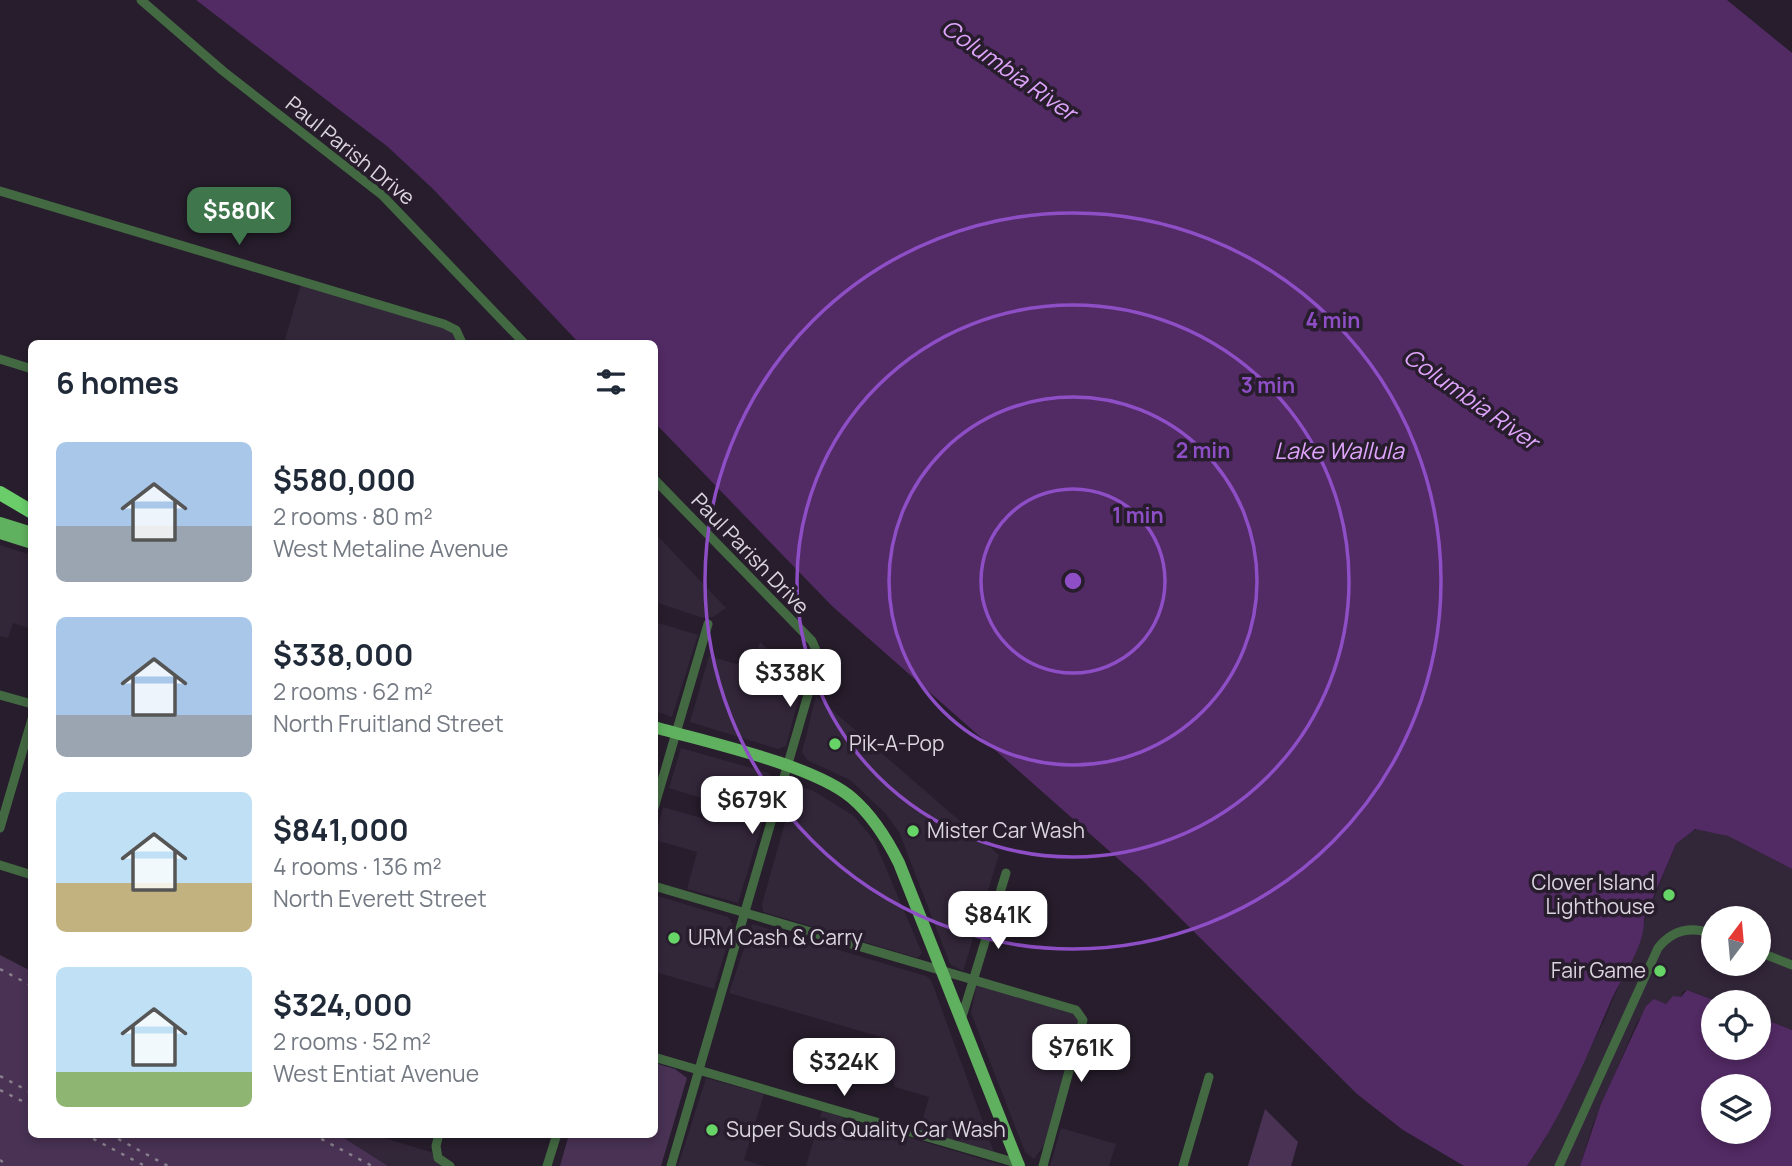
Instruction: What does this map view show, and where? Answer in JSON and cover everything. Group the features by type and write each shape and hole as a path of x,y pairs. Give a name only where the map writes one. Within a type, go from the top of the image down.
{"highway":[{"path":"0,493 28,510"}],"main road":[{"path":"0,523 28,532"},
{"path":"0,533 28,542"},
{"path":"658,728 824,780 844,791 877,824 899,863 1020,1165"}],"street":[{"name":"Paul Parish Drive","path":"141,0 245,90 382,195 521,340"},
{"path":"0,191 437,321 458,333 461,340"},
{"path":"0,359 28,368"},
{"name":"Paul Parish Drive","path":"658,484 811,641 819,653 817,671 788,767"},
{"path":"658,795 708,624"},
{"path":"0,695 28,703"},
{"path":"0,828 28,733"},
{"path":"671,1166 788,767"},
{"path":"0,865 28,874"},
{"path":"961,1020 1006,873"},
{"path":"658,887 1076,1010 1083,1020 1043,1166"},
{"path":"1559,1166 1658,948 1671,934 1684,930 1701,932"},
{"path":"1771,957 1792,965"},
{"path":"658,1058 1020,1165"},
{"path":"1183,1166 1209,1077"},
{"path":"438,1138 438,1158 450,1166"},
{"path":"547,1166 556,1138"}],"shaded area":[{"path":"302,281 444,326 456,336 457,340 285,340"},
{"path":"658,536 726,608 713,617 703,618 658,603"},
{"path":"0,545 28,554 28,628 13,623 8,638 0,636"},
{"path":"658,623 698,635 672,717 658,712"},
{"path":"760,642 803,683 786,746 778,749 690,722 709,656 740,665 745,649 757,652"},
{"path":"816,696 999,855 963,971 950,964 899,832 885,813 850,780 807,760 802,752"},
{"path":"681,748 769,773 775,782 738,903 687,889 697,852 658,841 663,807 705,819 711,801 669,788"},
{"path":"800,787 812,790 854,816 874,840 922,953 918,958 763,912 762,904 792,798"},
{"path":"1702,828 1728,836 1792,869 1792,1030 1771,1022 1771,990 1701,990 1701,995 1687,990 1682,992 1681,997 1666,1004 1656,1001 1637,1022 1592,1127 1580,1166 1527,1166 1543,1142 1604,1021 1676,844 1688,832"},
{"path":"658,896 728,917 733,925 714,989 658,973"},
{"path":"752,924 926,976 931,980 994,1152 919,1132 929,1097 895,1087 884,1057 888,1039 729,993"},
{"path":"0,955 28,969 28,1138 344,1138 388,1166 0,1166"},
{"path":"977,983 1084,1014 1045,1144 1034,1159 1025,1152 971,1013"},
{"path":"658,1064 675,1069 687,1078 661,1166 560,1166 568,1138 658,1138"},
{"path":"706,1078 764,1094 744,1160 764,1166 678,1166"},
{"path":"1265,1109 1298,1142 1291,1166 1248,1166"},
{"path":"822,1111 1001,1165 1002,1166 806,1166"},
{"path":"1061,1128 1116,1144 1109,1166 1050,1166"},
{"path":"344,1138 384,1138 431,1152 441,1166 388,1166"}],"water":[{"name":"Lake Wallula","path":"196,0 1727,0 1792,53 1792,869 1728,836 1695,829 1676,844 1644,919 1637,951 1573,1087 1540,1147 1527,1166 1464,1166 1403,1130 1357,1094 1141,879 832,606 658,426 658,340 576,340 433,189 388,147"},
{"path":"1687,990 1701,995 1701,1060 1771,1060 1771,1022 1792,1030 1792,1166 1580,1166 1601,1104 1646,1006 1654,999 1666,1004 1673,996 1681,997"}],"railway":[{"path":"0,969 28,984"},
{"path":"0,1076 28,1091"},
{"path":"0,1090 28,1104"},
{"path":"92,1138 145,1166"},
{"path":"116,1138 168,1166"},
{"path":"320,1138 372,1166"},
{"path":"0,1160 8,1166"}],"place":[{"name":"Pik-A-Pop","path":"835,744"},
{"name":"Mister Car Wash","path":"913,831"},
{"name":"Clover Island Lighthouse","path":"1669,895"},
{"name":"URM Cash & Carry","path":"674,938"},
{"name":"Fair Game","path":"1660,971"},
{"name":"Super Suds Quality Car Wash","path":"712,1130"}],"water label":[{"name":"Columbia River","path":"1009,70"},
{"name":"Columbia River","path":"1471,399"}]}
